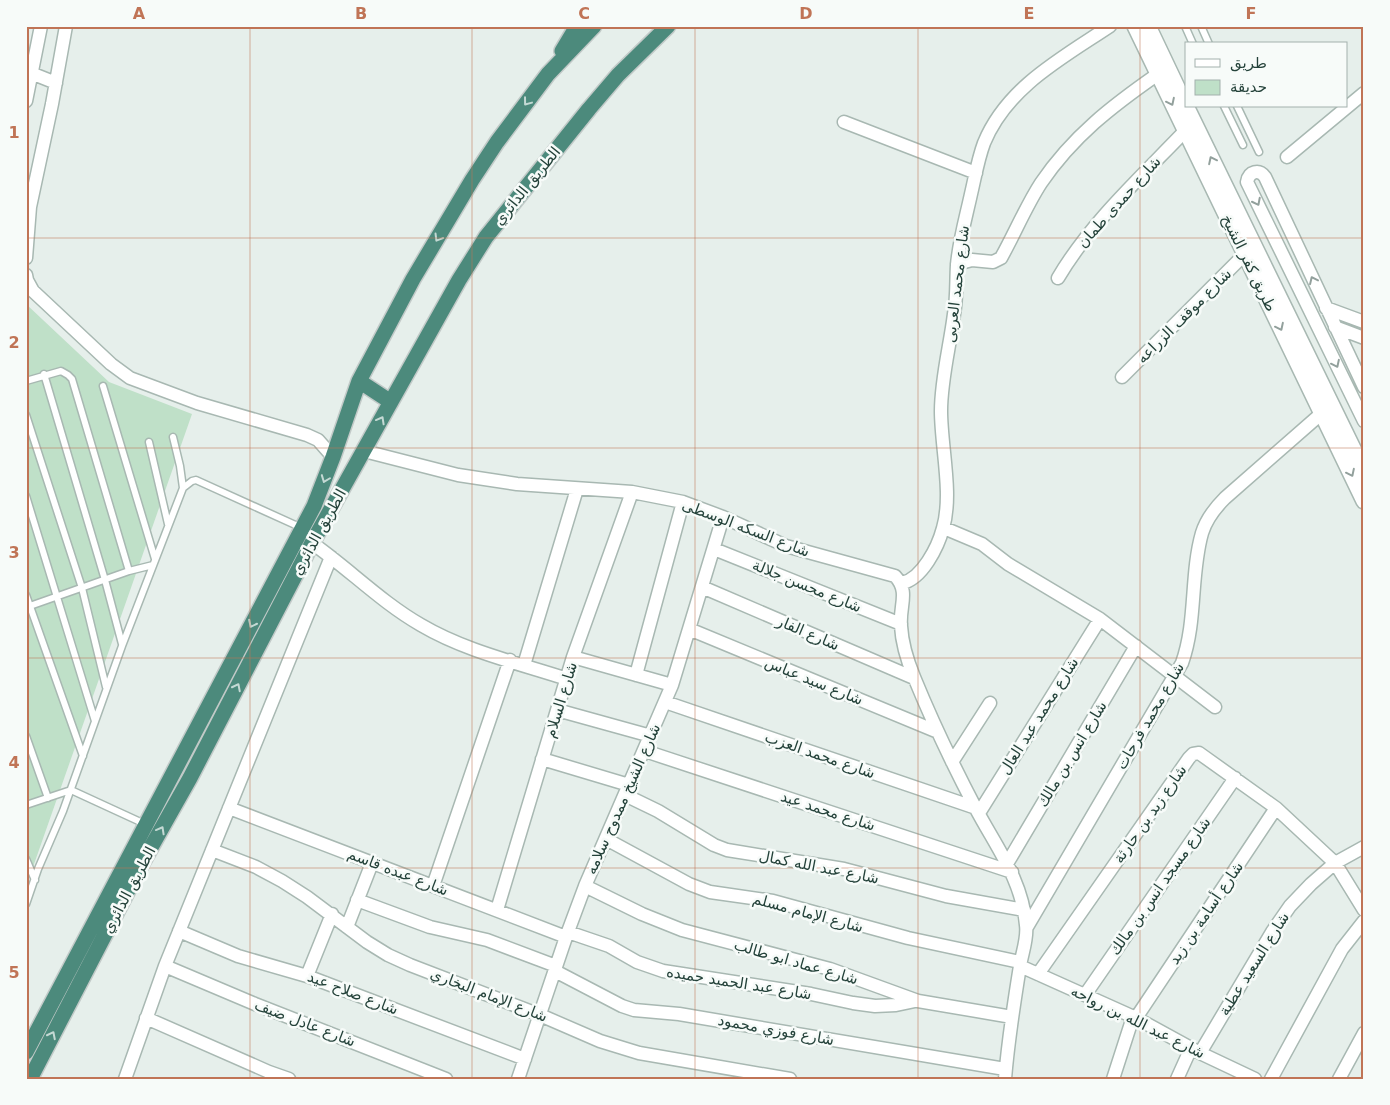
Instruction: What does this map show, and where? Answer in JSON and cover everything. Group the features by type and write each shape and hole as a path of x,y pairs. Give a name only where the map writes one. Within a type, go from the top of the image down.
{"highway":[{"path":"548,74 576,26"},
{"name":"الطريق الدائري","path":"26,1052 314,506 359,380 413,279 497,142 548,74 594,26"},
{"name":"الطريق الدائري","path":"30,1079 312,543 459,280 486,237 600,95 668,26"},
{"path":"359,380 391,402"},
{"path":"266,597 280,603"}],"street":[{"path":"26,101 29,72 41,26"},
{"path":"26,258 28,208 56,83 66,26"},
{"name":"شارع محمد العربى","path":"902,583 915,578 920,572 938,544 944,528 946,495 941,402 955,312 960,245 984,143 998,116 1018,92 1042,72 1110,26"},
{"name":"طريق كفر الشيخ","path":"1135,26 1185,130 1243,236 1364,471"},
{"name":"طريق كفر الشيخ","path":"1148,26 1185,104"},
{"path":"29,72 56,83"},
{"path":"958,264 972,260 993,262 1002,258 1040,185 1067,150 1092,124 1112,107 1158,74"},
{"path":"1348,106 1364,93"},
{"name":"طريق كفر الشيخ","path":"1187,108 1243,236 1245,254 1364,501"},
{"path":"1287,157 1346,108"},
{"path":"844,122 976,173"},
{"name":"شارع حمدى طمان","path":"1058,278 1086,235 1185,130"},
{"path":"1364,387 1265,177 1258,172 1250,174 1247,182 1364,421"},
{"name":"شارع موقف الزراعه","path":"1122,377 1245,254"},
{"path":"26,275 33,291 111,364 130,378 197,403 308,434 318,440 333,457"},
{"path":"1326,308 1364,322"},
{"path":"1335,327 1364,338"},
{"name":"شارع محمد فرحات","path":"1027,927 1175,676 1186,650 1192,620 1202,532 1212,512 1225,498 1322,413"},
{"name":"شارع السكه الوسطى","path":"364,451 458,475 517,484 632,492 683,502 723,517 786,546 886,572 895,576 902,583"},
{"path":"524,665 577,489"},
{"name":"شارع السلام","path":"497,910 574,657 632,492"},
{"path":"636,675 683,502"},
{"name":"شارع الشيخ ممدوح سلامه","path":"520,1078 567,934 585,886 672,685 723,517"},
{"path":"944,528 982,544 1008,564 1100,619 1215,707"},
{"path":"312,543 397,610 422,626 448,639 567,679"},
{"name":"شارع محسن جلالة","path":"714,549 900,624"},
{"path":"128,1078 146,1018 179,930 331,557"},
{"path":"902,583 904,593 900,624 904,652 952,762 977,811 1010,867 1024,910 1027,927 1012,1017 1005,1074"},
{"name":"شارع الفار","path":"702,587 914,678"},
{"name":"شارع محمد عبد العال","path":"977,811 1100,619"},
{"name":"شارع سيد عباس","path":"689,629 938,732"},
{"name":"شارع انس بن مالك","path":"1010,867 1136,646"},
{"path":"574,657 672,685"},
{"path":"433,886 510,660"},
{"name":"شارع محمد العزب","path":"665,702 977,811"},
{"path":"952,762 990,702"},
{"path":"557,710 651,736"},
{"name":"شارع محمد عيد","path":"645,750 1010,867"},
{"name":"شارع زيد بن حارثة","path":"1038,974 1193,754 1198,753 1204,755 1276,808 1334,863 1364,910"},
{"name":"شارع عبد الله كمال","path":"542,759 627,790 714,845 728,850 844,869 946,896 1024,910"},
{"name":"شارع مسجد انس بن مالك","path":"1085,995 1234,778"},
{"name":"شارع عبده قاسم","path":"229,808 497,910 567,934"},
{"name":"شارع أسامة بن زيد","path":"1113,1079 1134,1017 1276,808"},
{"name":"شارع الإمام مسلم","path":"606,839 689,884 710,892 773,901 908,938 1020,964"},
{"name":"شارع السعيد عطية","path":"1177,1079 1290,906 1334,863 1364,847"},
{"name":"شارع الإمام البخاري","path":"212,850 256,867 282,881 332,914 347,927 388,955 540,1014 600,1041 639,1053 790,1079"},
{"path":"347,927 372,863"},
{"name":"شارع عماد ابو طالب","path":"585,886 642,914 682,930 830,969 918,1001 1012,1017"},
{"name":"شارع فوزي محمود","path":"357,900 430,927 487,940 556,969 622,1006 634,1010 679,1014 1005,1074"},
{"path":"308,976 332,914"},
{"path":"1272,1079 1342,948 1364,921"},
{"name":"شارع صلاح عيد","path":"179,930 238,956 308,976 526,1059"},
{"name":"شارع عبد الحميد حميده","path":"567,934 609,946 637,962 663,971 875,1006 918,1001"},
{"name":"شارع عبد الله بن رواحه","path":"1020,964 1134,1017 1238,1075 1256,1079"},
{"name":"شارع عادل ضيف","path":"165,966 255,1004 446,1079"},
{"path":"146,1018 289,1079"},
{"path":"1339,1079 1364,1033"}],"lane":[{"path":"1185,26 1192,42"},
{"path":"1201,26 1208,42"},
{"path":"1225,108 1243,146"},
{"path":"1239,108 1259,152"},
{"path":"27,378 61,371 68,374 72,380 129,571"},
{"path":"44,374 105,580 122,646"},
{"path":"103,386 154,562"},
{"path":"26,415 82,588 107,688"},
{"path":"26,904 71,790 122,646 183,488 173,437"},
{"path":"149,442 168,525"},
{"path":"183,488 196,480 302,528"},
{"path":"26,496 95,722"},
{"path":"28,607 154,562"},
{"path":"26,595 28,607 83,756"},
{"path":"26,736 48,798"},
{"path":"26,805 71,790 147,825"},
{"path":"26,859 35,880"}],"green space":[{"path":"26,304 109,382 192,414 26,887"}]}
